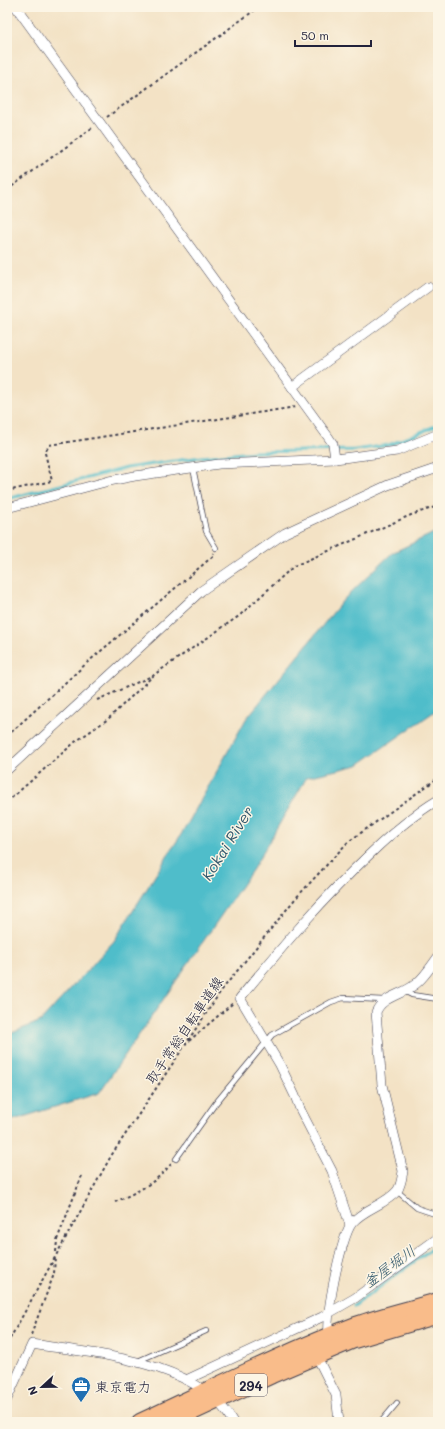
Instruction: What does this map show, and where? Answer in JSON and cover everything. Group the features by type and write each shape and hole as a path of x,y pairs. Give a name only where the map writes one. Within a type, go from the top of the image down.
{"highway":[{"name":"294","path":"330,1343 357,1325 438,1301"},
{"name":"294","path":"140,1422 210,1396 330,1343 367,1335 438,1315"},
{"name":"294","path":"171,1422 210,1396"}],"street":[{"path":"16,7 333,444 334,459"},
{"path":"292,387 428,287"},
{"path":"7,508 109,481 192,467 272,460 334,459 396,451 438,434"},
{"path":"7,770 201,592 285,533 388,485 438,468"},
{"path":"350,1225 332,1171 300,1109 286,1077 240,998 292,934 338,885 395,831 419,811 438,800"},
{"path":"330,1343 330,1312 341,1246 350,1225 397,1191 403,1171 382,1085 375,1022 376,1012 379,1005 384,1000 404,991 418,982 438,957"},
{"path":"186,1380 330,1312 356,1298 438,1238"},
{"path":"7,1399 32,1344 138,1361 160,1367 186,1380 210,1396 224,1408 233,1422"},
{"path":"313,1350 336,1395 340,1421"}],"lane":[{"path":"192,467 206,531 216,548"},
{"path":"404,991 412,995 438,999"},
{"path":"176,1159 215,1104 272,1035 331,1002 343,998 384,1000"},
{"path":"397,1191 417,1208 438,1215"},
{"path":"138,1361 206,1331"},
{"path":"381,1422 396,1403"}],"path":[{"path":"7,190 259,7"},
{"path":"7,491 52,481 45,453 49,445 305,405"},
{"path":"7,802 75,742 108,719 155,674 239,616 294,566 411,515 438,506"},
{"path":"7,736 89,661 212,557 216,548"},
{"path":"75,707 92,702 155,674"},
{"name":"取手常総自転車道線","path":"7,1344 111,1156 221,991 295,899 348,842 438,778"},
{"path":"187,1042 240,998"},
{"path":"115,1202 147,1187 162,1176 176,1159"},
{"path":"32,1344 30,1333 54,1274 57,1240 83,1173"}],"water":[{"name":"Kokai River","path":"438,531 438,709 358,765 307,777 253,869 99,1093 7,1122 7,1035 41,1021 114,941 187,825 246,719 345,598 392,553"}],"waterway":[{"path":"7,499 126,468 201,457 254,452 355,450 389,445 438,425"},
{"name":"釜屋堀川","path":"354,1306 438,1244"}],"place":[{"name":"東京電力","path":"81,1403"}]}
